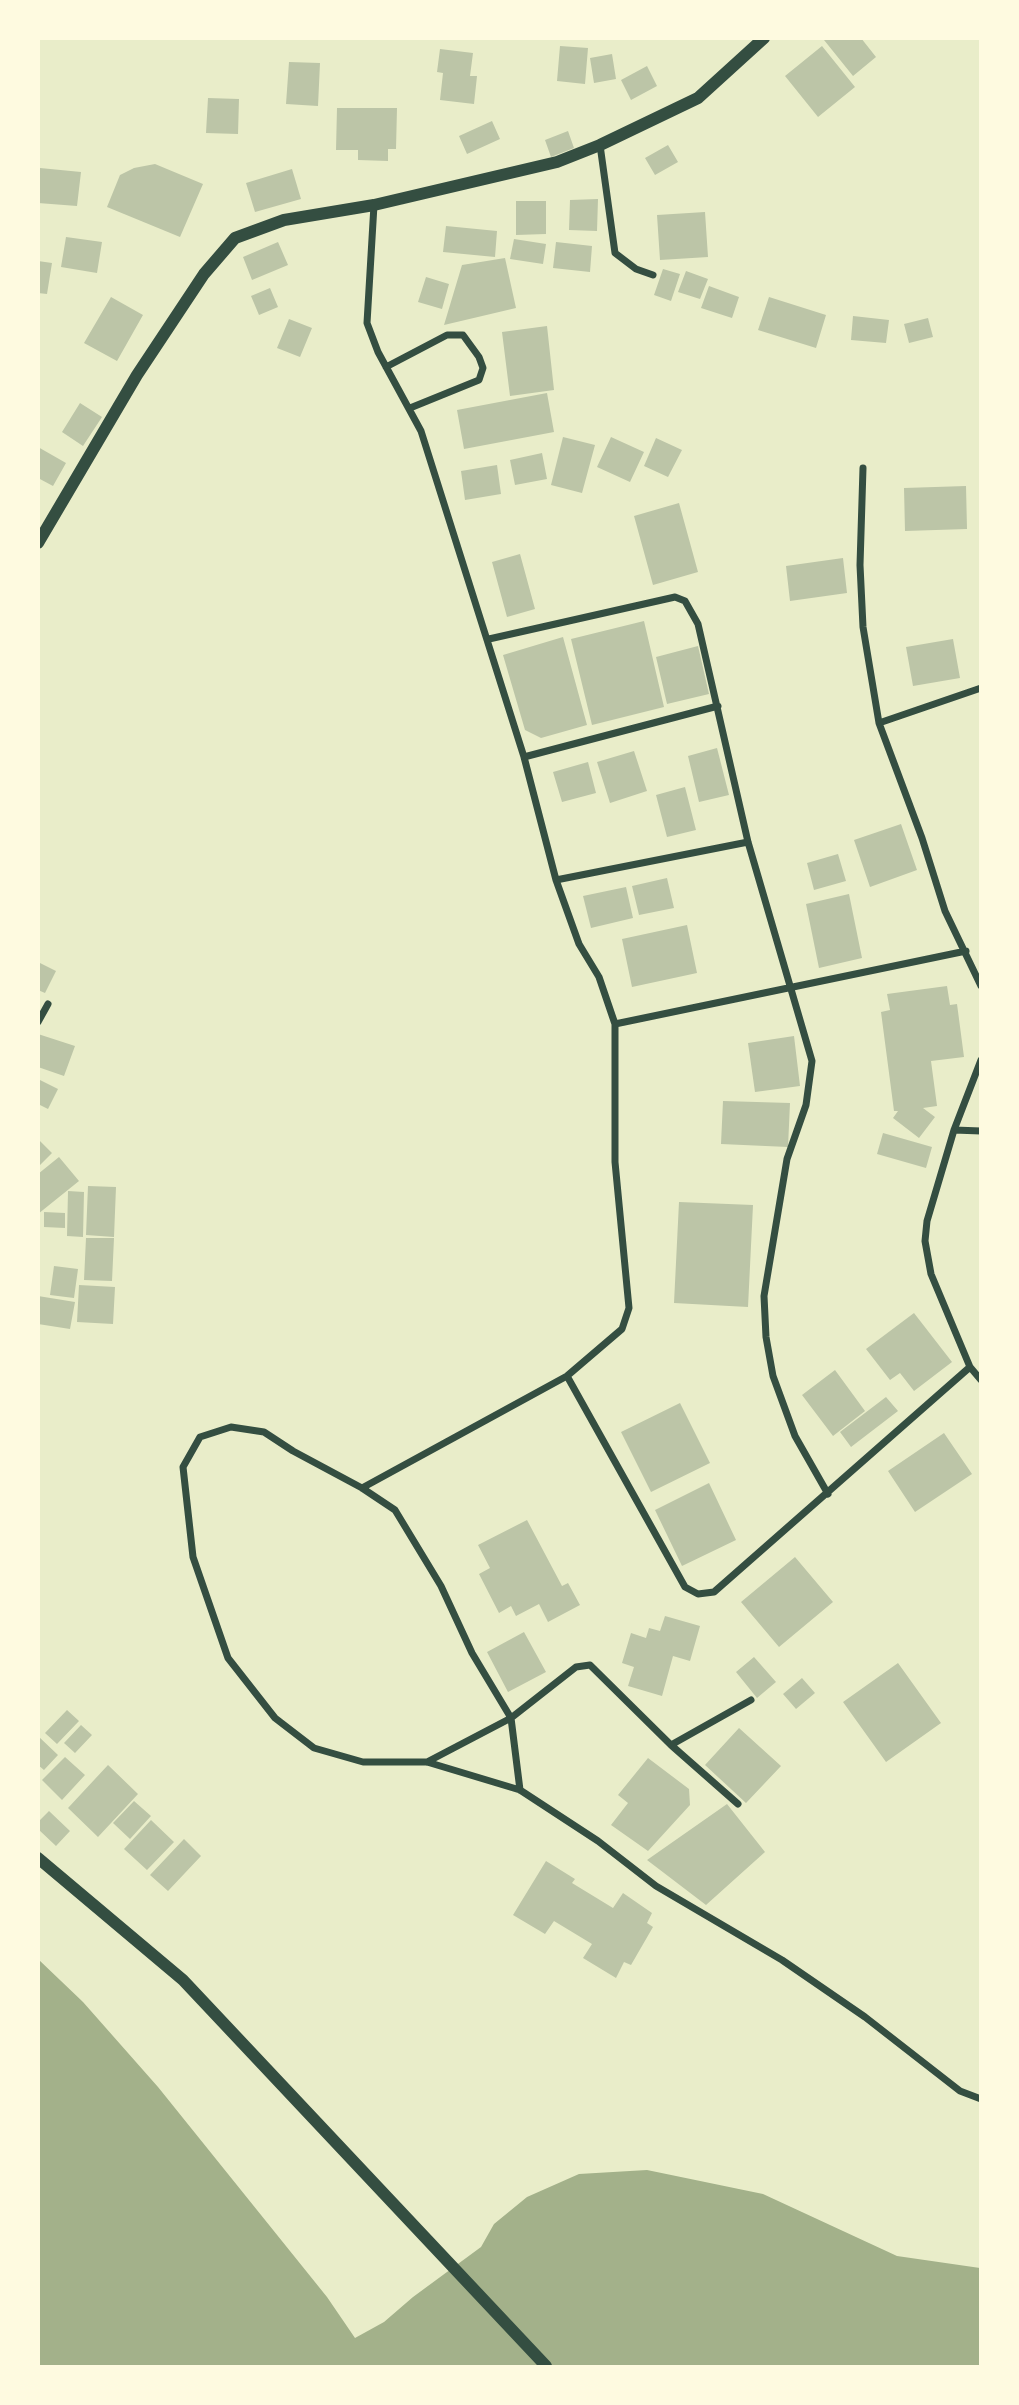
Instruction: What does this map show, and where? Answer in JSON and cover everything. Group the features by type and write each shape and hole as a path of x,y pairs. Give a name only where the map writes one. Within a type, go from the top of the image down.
{"street":[{"path":"38,543 137,375 204,274 235,239 284,220 374,205 557,162 600,145 698,98 764,38"},
{"path":"600,145 615,253 636,269 653,275"},
{"path":"362,1488 567,1376 622,1329 629,1308 615,1162 615,1024 599,977 579,944 556,880 524,757 489,639 421,431 386,367 367,323 374,205"},
{"path":"386,367 447,335 463,335 479,356 483,368 479,380 410,408"},
{"path":"863,468 860,565 863,627 879,723 922,838 945,911 981,986"},
{"path":"489,639 675,597 685,601 698,624 748,842 811,1061 806,1105 787,1159 764,1296 766,1337 773,1376 795,1436 828,1494"},
{"path":"879,723 981,688"},
{"path":"524,757 718,706"},
{"path":"556,880 748,842"},
{"path":"615,1024 966,951"},
{"path":"38,1022 48,1004"},
{"path":"981,1060 954,1129 927,1221 925,1241 931,1274 970,1367 981,1380"},
{"path":"954,1129 981,1131"},
{"path":"567,1376 685,1587 698,1594 714,1592 970,1367"},
{"path":"520,1790 511,1718 472,1653 441,1586 395,1510 264,1432 231,1427 200,1437 183,1467 193,1557 228,1658 275,1718 314,1748 363,1762 427,1762 520,1790 598,1841 656,1886 782,1960 865,2017 960,2091 981,2099"},
{"path":"427,1762 511,1718 576,1667 590,1665 671,1745 738,1804"},
{"path":"671,1745 751,1700"},
{"path":"38,1858 183,1980 546,2367"}],"shaded area":[{"path":"38,1959 83,2002 158,2087 327,2297 355,2338 384,2322 481,2247 494,2224 527,2197 579,2174 647,2170 763,2194 897,2256 980,2268 980,2366 39,2366"}],"building":[{"path":"861,38 876,57 853,76 824,40"},
{"path":"560,46 588,48 585,84 557,81"},
{"path":"822,46 855,87 818,117 785,76"},
{"path":"440,49 473,53 470,76 477,76 474,104 440,100 443,73 437,72"},
{"path":"612,54 616,79 594,83 590,58"},
{"path":"289,62 320,63 318,106 286,104"},
{"path":"647,66 657,86 631,100 621,80"},
{"path":"208,98 239,99 238,134 206,133"},
{"path":"337,108 397,108 396,149 388,149 388,161 358,160 358,150 336,150"},
{"path":"492,121 500,139 467,154 459,136"},
{"path":"568,131 574,148 551,157 545,140"},
{"path":"668,145 678,162 655,175 645,158"},
{"path":"155,164 203,184 180,237 107,207 120,175 134,168"},
{"path":"40,168 81,172 77,206 38,203"},
{"path":"292,169 301,199 255,212 246,183"},
{"path":"598,199 597,231 569,230 570,200"},
{"path":"516,201 546,201 546,234 516,235"},
{"path":"705,212 708,257 660,260 657,215"},
{"path":"446,226 497,231 495,257 443,252"},
{"path":"66,237 102,242 97,273 61,267"},
{"path":"514,239 546,244 543,264 510,259"},
{"path":"278,242 288,265 252,280 243,257"},
{"path":"556,242 592,246 590,272 553,268"},
{"path":"505,258 516,308 444,325 462,265"},
{"path":"38,261 52,263 47,294 38,293"},
{"path":"663,269 680,274 671,301 654,295"},
{"path":"686,271 708,279 700,299 678,292"},
{"path":"426,277 449,284 442,309 418,302"},
{"path":"709,286 739,297 732,318 701,308"},
{"path":"270,288 278,307 259,315 251,296"},
{"path":"111,297 143,315 117,361 84,343"},
{"path":"769,297 826,315 816,348 758,330"},
{"path":"853,316 889,320 886,343 851,340"},
{"path":"928,318 933,337 909,343 904,324"},
{"path":"289,319 312,328 300,357 277,348"},
{"path":"547,326 554,390 510,396 502,332"},
{"path":"547,393 554,432 464,449 457,410"},
{"path":"80,403 102,417 83,446 62,432"},
{"path":"563,437 595,445 582,493 551,485"},
{"path":"611,437 644,452 630,482 597,467"},
{"path":"656,438 682,450 668,477 644,466"},
{"path":"38,447 66,463 53,486 38,478"},
{"path":"542,453 547,479 515,485 510,460"},
{"path":"497,465 501,494 465,500 461,471"},
{"path":"966,486 967,529 905,531 904,488"},
{"path":"679,503 698,572 653,585 634,516"},
{"path":"520,554 535,609 507,617 492,562"},
{"path":"843,558 847,593 790,601 786,566"},
{"path":"644,621 664,707 592,725 571,639"},
{"path":"563,637 587,725 541,738 525,730 503,655"},
{"path":"953,639 960,678 913,686 906,647"},
{"path":"698,646 709,694 667,704 656,657"},
{"path":"717,748 729,795 699,802 688,756"},
{"path":"634,751 647,791 610,803 597,762"},
{"path":"588,762 596,793 562,802 553,772"},
{"path":"685,787 696,830 667,837 656,795"},
{"path":"901,824 917,870 870,887 854,840"},
{"path":"838,854 846,881 814,890 807,863"},
{"path":"667,878 674,908 639,915 632,886"},
{"path":"626,887 633,918 591,928 583,896"},
{"path":"849,894 862,958 819,968 806,904"},
{"path":"687,925 697,973 632,987 622,939"},
{"path":"38,962 56,971 45,993 38,990"},
{"path":"947,986 950,1005 957,1004 964,1057 931,1061 937,1106 923,1108 935,1117 919,1138 893,1118 898,1111 894,1111 881,1012 890,1010 887,994"},
{"path":"38,1034 75,1046 64,1076 38,1067"},
{"path":"794,1036 800,1086 755,1092 748,1043"},
{"path":"38,1079 58,1089 48,1109 38,1104"},
{"path":"723,1101 790,1103 788,1147 721,1144"},
{"path":"883,1133 932,1147 926,1168 877,1154"},
{"path":"38,1139 52,1153 38,1167"},
{"path":"59,1157 79,1181 38,1214 38,1174"},
{"path":"88,1186 116,1187 114,1237 86,1235"},
{"path":"68,1191 84,1192 83,1237 67,1236"},
{"path":"679,1202 753,1205 748,1307 674,1303"},
{"path":"44,1212 65,1213 65,1228 44,1227"},
{"path":"86,1238 114,1238 112,1281 84,1280"},
{"path":"54,1266 78,1269 74,1298 50,1295"},
{"path":"79,1285 115,1287 113,1324 77,1322"},
{"path":"38,1296 75,1302 70,1329 38,1324"},
{"path":"914,1313 952,1362 914,1391 900,1373 890,1380 866,1349"},
{"path":"835,1370 865,1411 833,1436 802,1395"},
{"path":"886,1397 898,1411 851,1447 840,1432"},
{"path":"680,1403 710,1463 651,1492 621,1432"},
{"path":"944,1433 972,1474 915,1512 888,1471"},
{"path":"709,1483 736,1540 682,1566 655,1510"},
{"path":"527,1520 562,1586 568,1583 580,1605 548,1622 539,1604 516,1616 511,1606 499,1613 479,1574 490,1568 478,1545"},
{"path":"795,1557 833,1602 779,1647 741,1602"},
{"path":"665,1616 700,1626 690,1661 673,1656 662,1696 628,1686 634,1667 622,1663 631,1633 646,1638 649,1628 660,1631"},
{"path":"524,1632 546,1672 508,1692 487,1652"},
{"path":"754,1657 776,1682 757,1698 736,1672"},
{"path":"898,1663 941,1723 886,1762 843,1702"},
{"path":"802,1678 815,1693 796,1709 783,1694"},
{"path":"67,1710 79,1721 57,1744 45,1733"},
{"path":"81,1725 92,1735 75,1753 64,1743"},
{"path":"739,1728 781,1766 746,1803 705,1765"},
{"path":"38,1736 58,1755 44,1770 38,1765"},
{"path":"65,1757 85,1775 62,1800 42,1780"},
{"path":"648,1758 689,1789 690,1805 648,1851 611,1825 628,1803 618,1795"},
{"path":"108,1765 138,1794 98,1837 68,1808"},
{"path":"134,1801 151,1816 130,1839 113,1823"},
{"path":"727,1804 765,1852 706,1905 647,1860"},
{"path":"49,1811 70,1831 56,1846 38,1829 38,1822"},
{"path":"151,1820 174,1842 147,1870 124,1849"},
{"path":"184,1839 201,1856 168,1891 150,1875"},
{"path":"546,1861 575,1879 572,1883 613,1908 623,1893 652,1913 647,1923 653,1927 631,1965 624,1962 616,1978 583,1958 592,1944 554,1921 545,1934 513,1915"}]}
